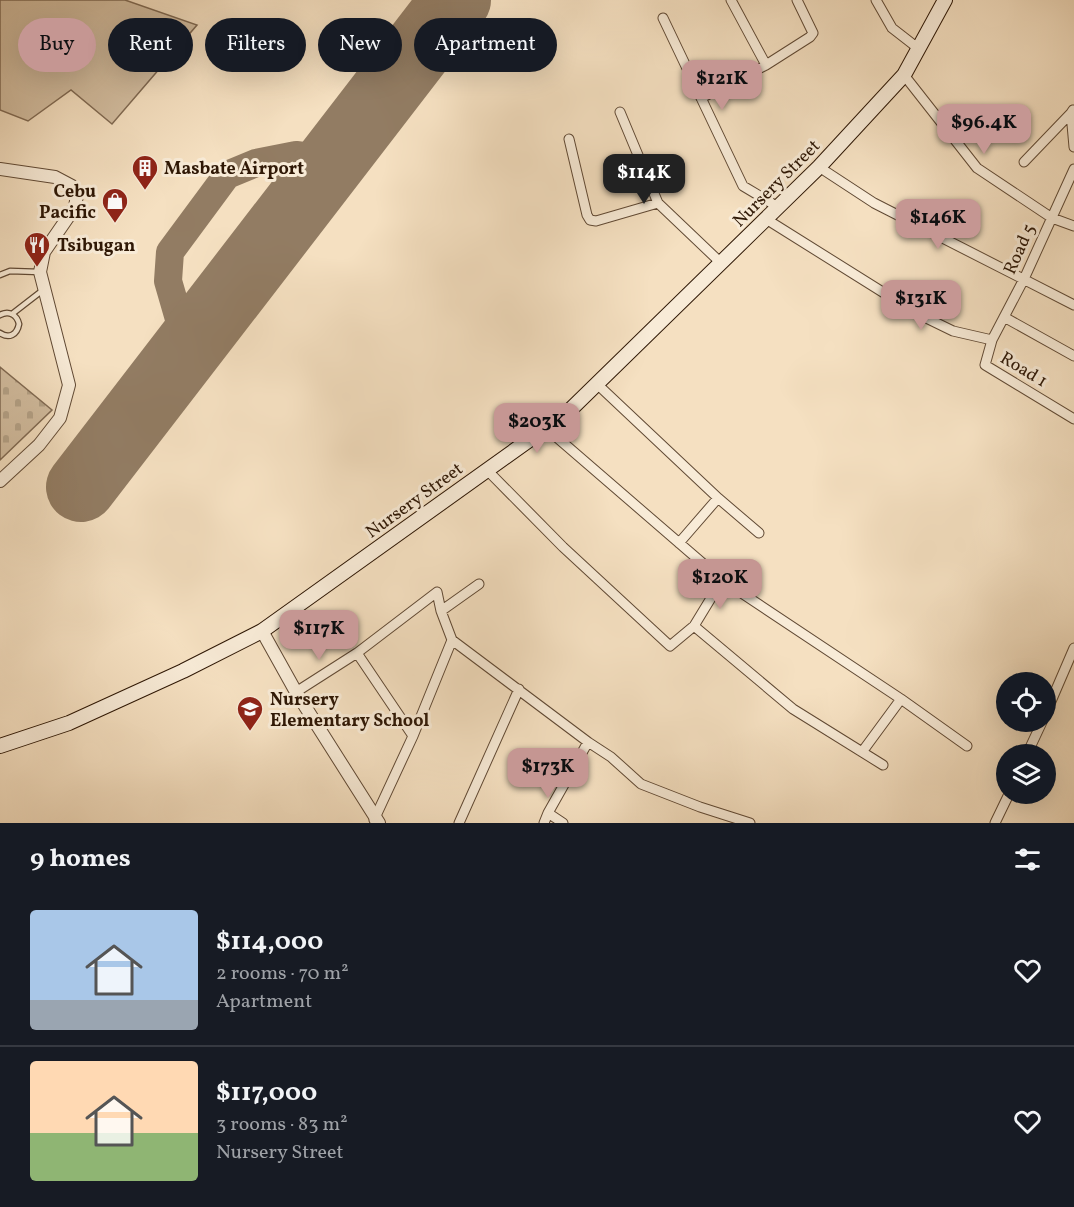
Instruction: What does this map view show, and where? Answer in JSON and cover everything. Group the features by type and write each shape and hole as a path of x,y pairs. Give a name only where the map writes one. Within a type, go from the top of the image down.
{"main road":[{"name":"Nursery Street","path":"0,746 69,723 183,671 262,631 567,413 819,166 904,75 945,0"}],"street":[{"path":"731,0 766,65"},
{"path":"701,98 766,65 810,37 813,33 812,27 797,0"},
{"path":"876,0 892,28 919,49"},
{"path":"663,18 743,186 778,207"},
{"path":"904,75 977,168 1052,218 1074,226"},
{"path":"1073,110 1074,147"},
{"path":"1024,162 1073,110"},
{"path":"620,112 658,203 721,263"},
{"path":"569,139 590,220 596,221 658,203"},
{"path":"819,166 874,203 1074,305"},
{"path":"0,169 55,177 72,186 77,195 75,207 44,252 39,272 69,385 60,418 39,445 0,481"},
{"name":"Road 5","path":"992,340 1024,279 1074,170"},
{"name":"Road 1","path":"766,219 916,313 953,332 992,340 985,365 1074,419"},
{"path":"1004,317 1074,356"},
{"path":"597,384 718,498 759,533"},
{"path":"546,428 722,580 901,699 967,746"},
{"path":"487,470 563,547 670,646 694,626 722,580"},
{"path":"679,543 718,498"},
{"path":"441,611 479,584"},
{"path":"296,692 357,653 437,592 441,611 452,640 611,757 641,784 750,823"},
{"path":"694,626 793,709 883,765"},
{"path":"262,631 296,692 376,821"},
{"path":"376,821 452,640"},
{"path":"1056,690 1074,648"},
{"path":"357,653 413,736"},
{"path":"459,823 519,689"},
{"path":"862,752 901,699"},
{"path":"544,823 588,742"},
{"path":"995,823 1004,804"},
{"path":"548,813 563,823"}],"lane":[{"path":"0,275 10,271 39,272"},
{"path":"12,314 43,291"},
{"path":"0,315 12,314 18,320 18,329 12,335 4,336 0,333"}],"green space":[{"path":"0,0 125,0 177,18 108,18 108,72 157,72 112,124 71,90 28,121 0,110"},
{"path":"0,367 52,410 0,460"}],"taxiway":[{"path":"296,155 307,166 313,186"},
{"path":"206,324 188,324 179,319 168,281 170,252 227,175 256,163 296,155 326,159 335,157"},
{"path":"179,319 182,356"}],"runway":[{"path":"81,487 456,0"}],"place":[{"name":"Masbate Airport","path":"145,191"},
{"name":"Cebu Pacific","path":"115,224"},
{"name":"Tsibugan","path":"37,268"},
{"name":"Nursery Elementary School","path":"250,732"}]}
